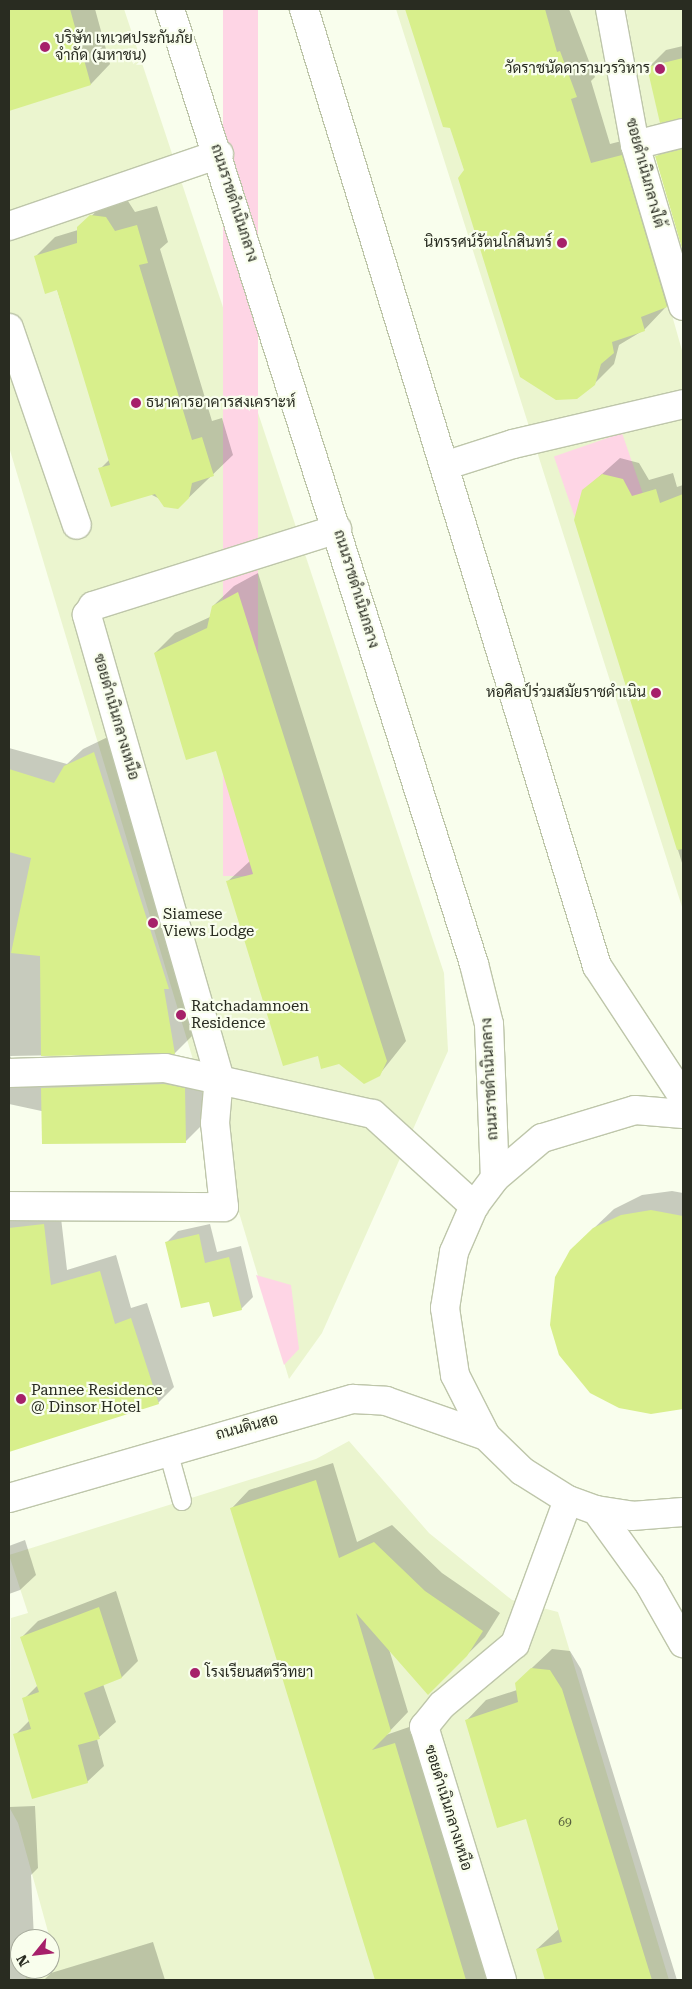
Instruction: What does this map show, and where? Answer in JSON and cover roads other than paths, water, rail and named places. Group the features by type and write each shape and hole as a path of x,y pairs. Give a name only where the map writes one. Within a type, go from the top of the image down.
{"main road":[{"name":"ถนนราชดำเนินกลาง","path":"170,9 219,154 484,1004 495,1178"},
{"path":"304,9 597,966 683,1097"},
{"name":"ซอยดำเนินกลางใต้","path":"610,9 635,145 683,306"},
{"path":"635,145 683,133"},
{"path":"9,226 219,154"},
{"path":"9,328 77,525"},
{"path":"444,466 513,444 683,404"},
{"name":"ซอยดำเนินกลางเหนือ","path":"220,1076 87,615 93,606 337,529"},
{"path":"9,1073 165,1068 220,1076 373,1114 474,1206"},
{"path":"9,1206 224,1207 215,1123 220,1076"},
{"path":"683,1114 635,1110 579,1124 542,1138 495,1178 474,1206 454,1252 445,1308 455,1376 486,1436 522,1472 568,1500 596,1510 632,1516 683,1512"},
{"name":"ถนนดินสอ","path":"9,1498 353,1399 386,1401 486,1436"},
{"name":"ซอยดำเนินกลางเหนือ","path":"502,1980 424,1727 442,1705 515,1644 568,1500"},
{"path":"596,1510 650,1585 683,1642"}],"lane":[{"path":"168,1451 182,1501"}],"place":[{"name":"บริษัท เทเวศประกันภัย จำกัด (มหาชน)","path":"45,47"},
{"name":"วัดราชนัดดารามวรวิหาร","path":"660,69"},
{"name":"นิทรรศน์รัตนโกสินทร์","path":"562,243"},
{"name":"ธนาคารอาคารสงเคราะห์","path":"136,403"},
{"name":"หอศิลป์ร่วมสมัยราชดำเนิน","path":"656,693"},
{"name":"Siamese Views Lodge","path":"153,923"},
{"name":"Ratchadamnoen Residence","path":"181,1015"},
{"name":"Pannee Residence @ Dinsor Hotel","path":"21,1399"},
{"name":"โรงเรียนสตรีวิทยา","path":"195,1673"}]}
